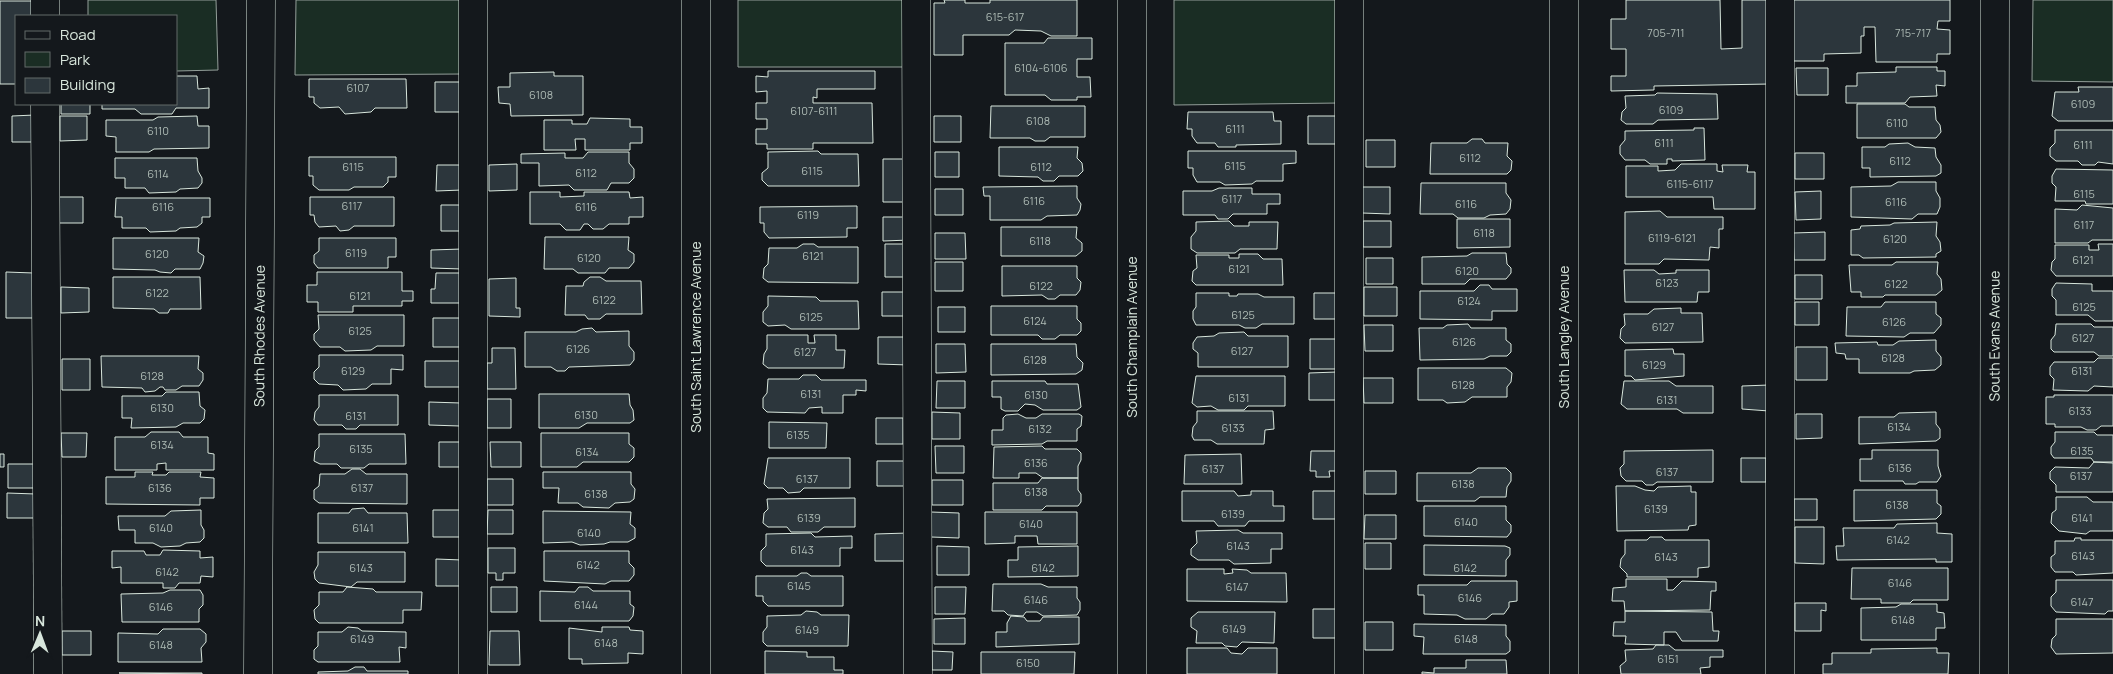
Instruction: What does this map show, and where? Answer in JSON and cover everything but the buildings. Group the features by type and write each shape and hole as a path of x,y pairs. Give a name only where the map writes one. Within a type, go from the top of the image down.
{"street":[{"path":"45,0 45,15"},
{"name":"South Rhodes Avenue","path":"258,674 261,0"},
{"path":"472,0 473,674"},
{"name":"South Saint Lawrence Avenue","path":"696,0 696,674"},
{"path":"916,0 918,674"},
{"name":"South Champlain Avenue","path":"1132,0 1132,674"},
{"path":"1349,0 1349,674"},
{"name":"South Langley Avenue","path":"1564,0 1564,674"},
{"path":"1780,0 1780,674"},
{"name":"South Evans Avenue","path":"1994,674 1995,0"},
{"path":"45,105 48,674"}],"green space":[{"path":"88,0 216,0 218,70 178,71 178,15 88,15"},
{"path":"296,0 462,0 463,74 295,75"},
{"path":"738,0 908,0 909,67 738,67"},
{"path":"1174,0 1339,0 1340,103 1174,105"},
{"path":"2033,0 2113,0 2113,82 2032,81"}]}
